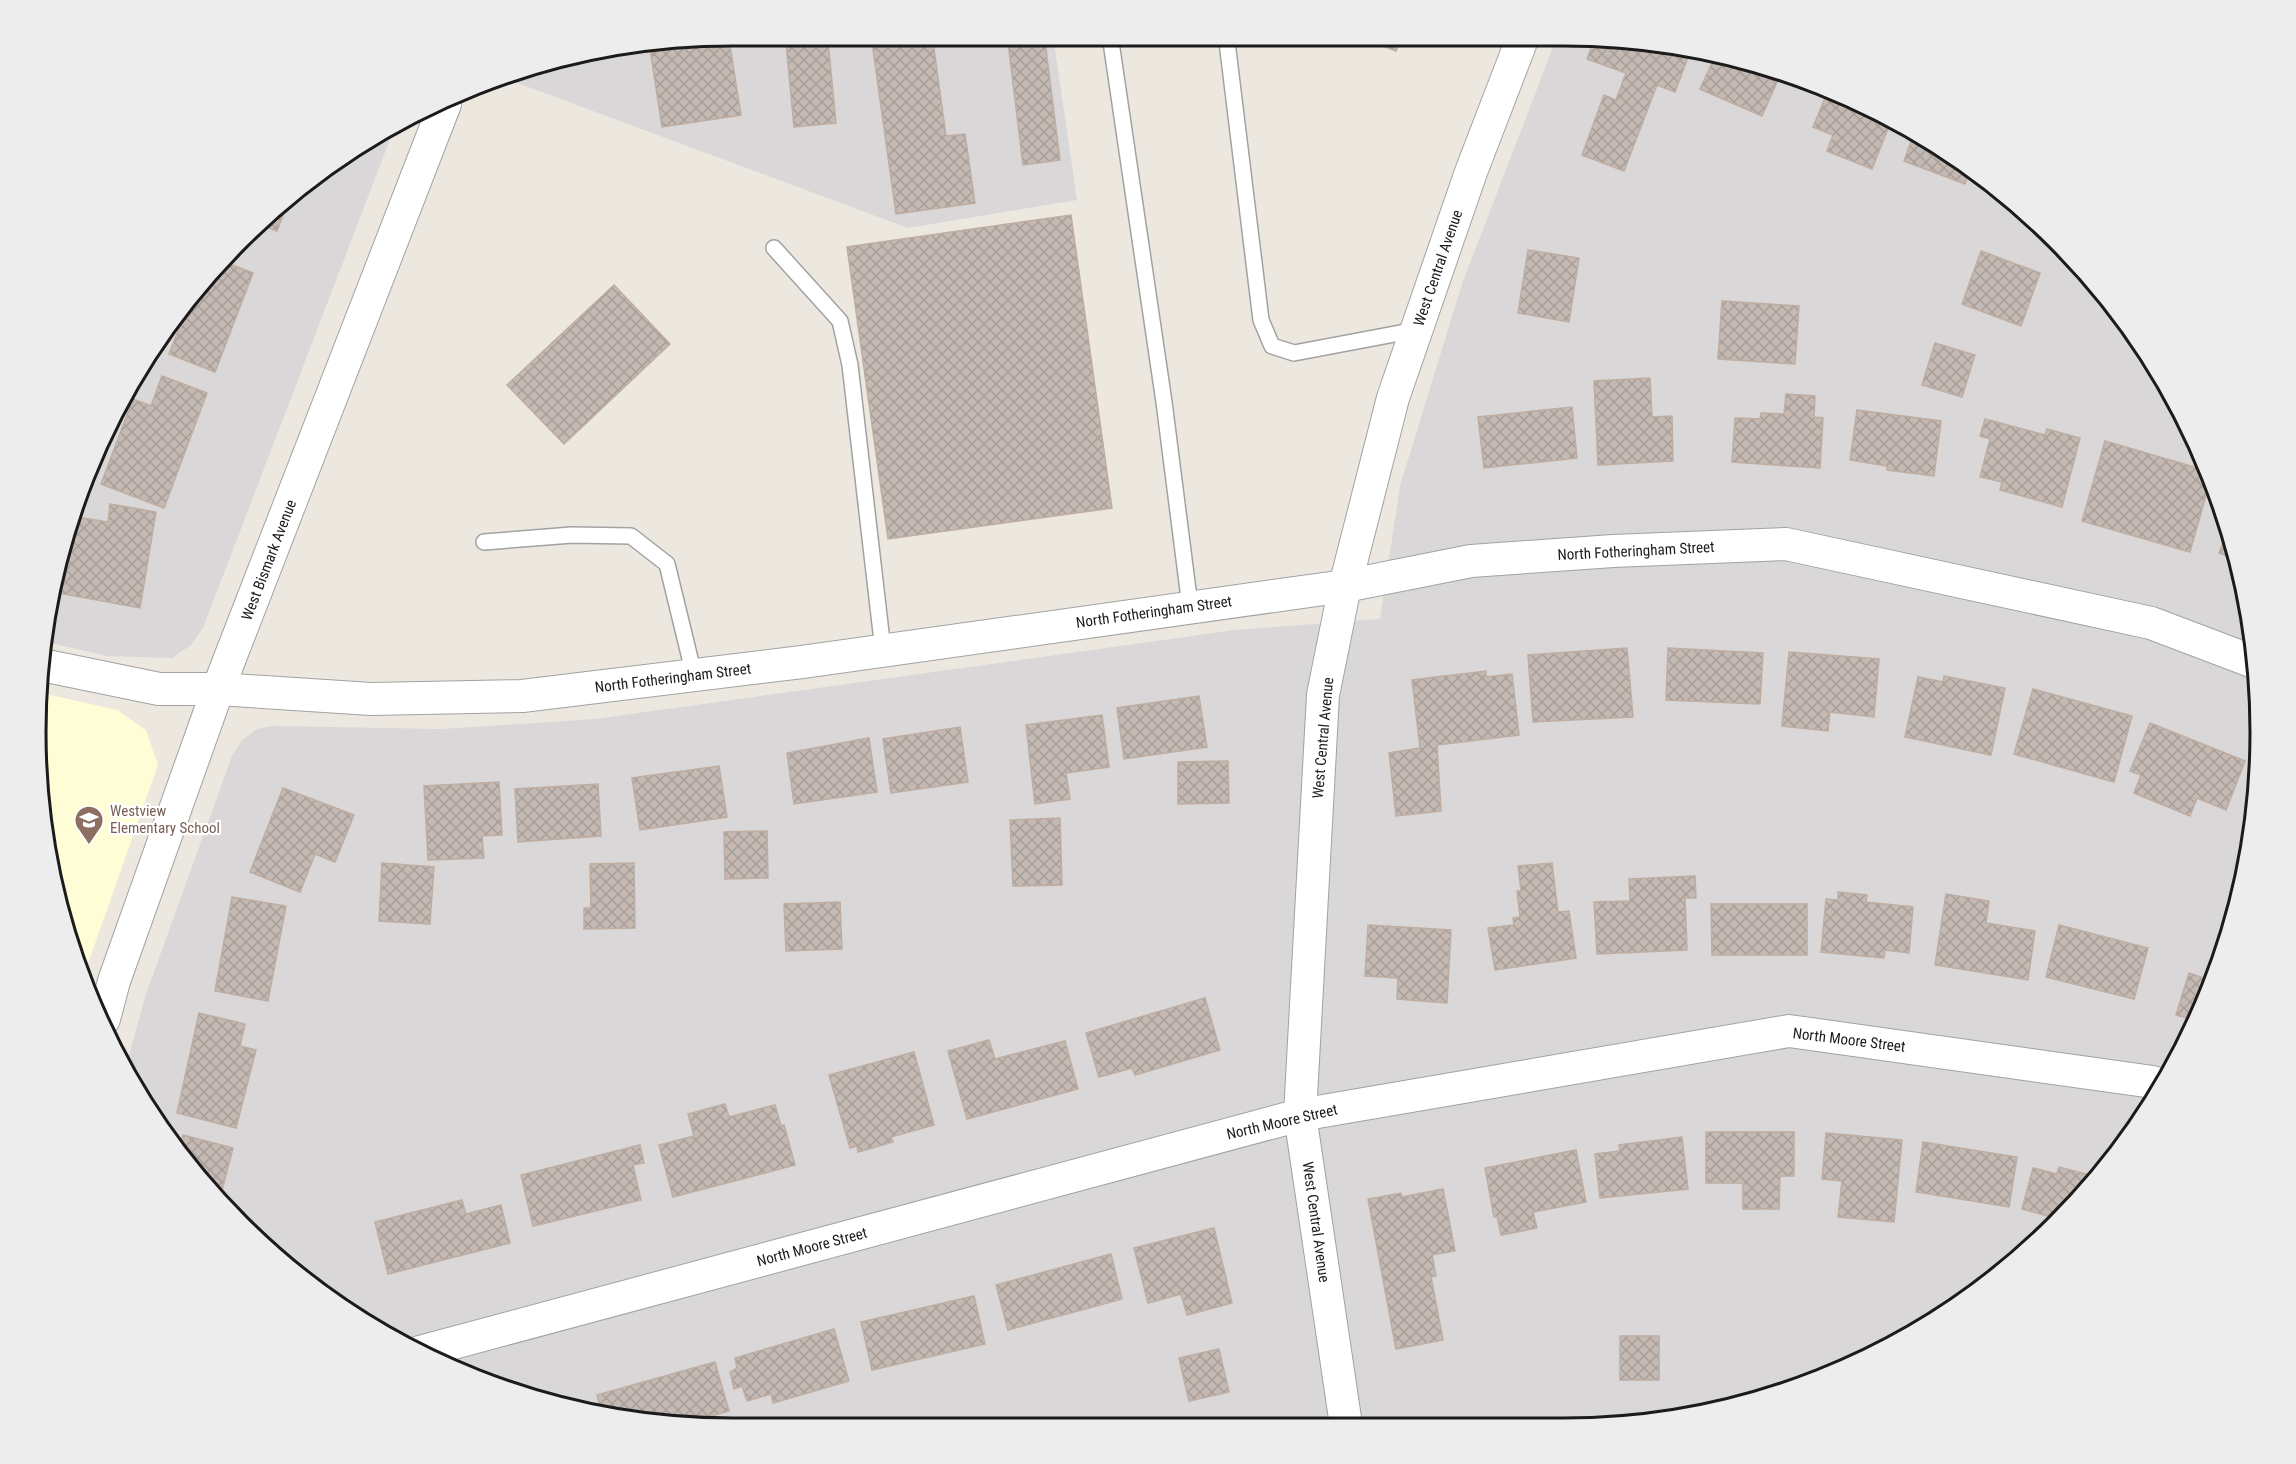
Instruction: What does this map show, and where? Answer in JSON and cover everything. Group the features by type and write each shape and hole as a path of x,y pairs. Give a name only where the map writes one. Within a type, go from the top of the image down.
{"street":[{"name":"West Central Avenue","path":"1345,1418 1300,1115 1323,695 1345,586 1393,398 1520,46"},
{"name":"West Bismark Avenue","path":"106,1010 114,981 218,689 442,111"},
{"name":"North Fotheringham Street","path":"50,667 159,689 218,689 372,699 522,696 883,650 1345,586 1471,561 1613,551 1786,544 2151,623 2245,659"},
{"name":"North Moore Street","path":"433,1349 1300,1115 1789,1031 2153,1082"}],"lane":[{"path":"1112,46 1164,402 1190,606"},
{"path":"1227,46 1261,320 1272,346 1294,353 1416,330"},
{"path":"774,248 840,321 850,365 883,650"},
{"path":"484,542 572,535 631,536 668,564 694,675"}],"shaded area":[{"path":"1055,46 1077,200 908,228 515,82 598,60 643,52 687,48"},
{"path":"1553,46 1653,52 1741,70 1826,99 1907,138 1981,188 2016,217 2049,247 2079,280 2134,351 2158,389 2197,470 2213,512 2236,598 2244,643 2250,732 2244,821 2226,909 2213,952 2179,1035 2158,1075 2108,1149 2049,1217 2016,1247 1981,1276 1907,1326 1826,1365 1741,1394 1653,1412 1609,1416 1564,1418 732,1418 643,1412 555,1394 512,1381 429,1347 351,1302 315,1276 247,1217 188,1149 138,1075 129,1057 146,994 232,756 242,740 257,729 273,726 441,729 595,719 1235,630 1380,619 1400,486 1462,284"},
{"path":"391,137 203,628 191,645 172,658 107,656 52,643 70,555 83,512 117,429 138,389 188,315 247,247 315,188"},
{"name":"Westview Elementary School","path":"48,694 117,710 146,730 158,765 88,964 70,909 52,821 46,732"}],"building":[{"path":"730,46 741,115 662,127 650,51"},
{"path":"786,46 828,46 836,123 794,127"},
{"path":"873,46 934,46 946,136 965,134 975,203 896,214"},
{"path":"1008,46 1046,46 1060,160 1023,165"},
{"path":"1383,46 1398,46 1396,51"},
{"path":"1591,47 1653,52 1688,58 1675,92 1657,85 1624,171 1582,155 1604,95 1616,100 1626,73 1587,59"},
{"path":"1712,63 1777,81 1762,116 1700,89"},
{"path":"1825,99 1888,128 1872,169 1827,151 1833,135 1813,127"},
{"path":"1911,141 1967,178 1965,184 1904,161"},
{"path":"283,214 277,231 268,228"},
{"path":"1071,215 1112,508 888,539 847,247"},
{"path":"1528,250 1579,258 1569,322 1518,313"},
{"path":"1981,251 2040,273 2021,326 1962,304"},
{"path":"231,265 253,273 215,372 169,354 180,326"},
{"path":"614,285 670,344 564,444 507,385"},
{"path":"1722,301 1799,306 1795,364 1718,359"},
{"path":"1935,343 1975,355 1962,397 1922,385"},
{"path":"162,376 207,393 164,508 101,484 133,399 151,406"},
{"path":"1650,378 1652,417 1672,416 1673,461 1598,465 1594,381"},
{"path":"1786,394 1815,396 1814,417 1823,418 1820,468 1732,462 1735,418 1760,419 1761,413 1784,414"},
{"path":"1572,407 1577,458 1484,468 1478,417"},
{"path":"1857,410 1941,421 1934,476 1887,470 1887,466 1850,460"},
{"path":"1985,419 2045,435 2047,429 2080,438 2062,507 2000,490 2002,482 1980,477 1990,439 1980,436"},
{"path":"2105,441 2196,467 2206,494 2190,552 2082,521"},
{"path":"110,504 156,512 140,608 61,594 81,518 108,522"},
{"path":"2223,544 2226,556 2219,553"},
{"path":"1627,648 1633,717 1533,722 1528,655"},
{"path":"1668,648 1763,653 1760,704 1666,700"},
{"path":"1789,652 1879,659 1874,717 1830,712 1828,731 1782,726"},
{"path":"1486,671 1486,677 1512,674 1519,735 1437,745 1441,811 1396,816 1389,753 1420,748 1412,680"},
{"path":"1944,676 2005,688 1991,755 1905,737 1918,677 1943,682"},
{"path":"2033,689 2132,716 2114,782 2014,754"},
{"path":"1199,696 1207,747 1124,759 1117,708"},
{"path":"1102,715 1109,767 1066,773 1070,799 1035,804 1026,725"},
{"path":"2150,723 2245,761 2226,810 2197,798 2190,816 2134,793 2141,775 2130,771"},
{"path":"960,727 968,782 891,793 883,739"},
{"path":"869,738 877,792 794,804 787,753"},
{"path":"1228,761 1229,803 1178,804 1178,762"},
{"path":"719,766 727,817 640,830 632,778"},
{"path":"499,782 502,835 482,836 484,858 428,860 424,786"},
{"path":"598,784 601,836 518,842 515,789"},
{"path":"283,788 354,815 335,862 315,854 300,892 250,872"},
{"path":"1060,818 1062,885 1013,886 1010,820"},
{"path":"767,831 768,878 725,879 724,832"},
{"path":"382,863 434,867 430,924 379,921"},
{"path":"634,863 635,928 584,929 584,908 591,908 590,864"},
{"path":"1552,863 1558,912 1569,911 1576,958 1495,970 1488,928 1514,925 1513,918 1520,917 1517,891 1521,891 1518,866"},
{"path":"1695,876 1696,898 1685,898 1687,950 1597,954 1594,902 1630,901 1629,879"},
{"path":"1838,892 1867,895 1866,902 1913,907 1909,953 1885,950 1884,958 1821,952 1826,899 1838,900"},
{"path":"1946,894 1989,901 1986,923 2035,931 2028,980 1935,965"},
{"path":"232,897 286,906 268,1001 215,991"},
{"path":"840,902 842,949 786,951 784,904"},
{"path":"1711,904 1807,904 1807,955 1712,955"},
{"path":"1368,925 1451,930 1447,1003 1397,999 1398,978 1365,976"},
{"path":"2059,925 2148,948 2134,999 2046,977"},
{"path":"2189,973 2203,978 2186,1018 2176,1015"},
{"path":"1205,998 1220,1050 1135,1075 1132,1068 1099,1077 1086,1033"},
{"path":"199,1013 245,1024 240,1046 256,1050 236,1128 177,1113"},
{"path":"989,1040 995,1059 1065,1041 1078,1089 967,1119 948,1051"},
{"path":"914,1052 934,1125 891,1137 893,1142 858,1152 857,1146 850,1148 829,1075"},
{"path":"725,1104 729,1117 775,1105 781,1126 784,1125 795,1165 673,1197 659,1145 694,1136 688,1114"},
{"path":"1706,1132 1794,1132 1794,1176 1780,1176 1779,1209 1743,1209 1743,1183 1706,1183"},
{"path":"1826,1133 1902,1140 1894,1222 1838,1217 1842,1181 1822,1179"},
{"path":"183,1135 233,1148 222,1190 188,1149 182,1140"},
{"path":"1682,1137 1688,1189 1600,1198 1595,1154 1620,1151 1619,1145"},
{"path":"1923,1142 2017,1157 2009,1207 1916,1192"},
{"path":"640,1145 644,1163 633,1165 641,1200 533,1226 521,1175"},
{"path":"1576,1150 1586,1202 1533,1212 1537,1228 1501,1235 1497,1216 1494,1217 1485,1168"},
{"path":"2059,1167 2087,1174 2049,1217 2022,1209 2033,1168 2057,1174"},
{"path":"1443,1189 1455,1251 1432,1255 1436,1276 1431,1277 1443,1340 1396,1349 1368,1199 1401,1193 1402,1197"},
{"path":"462,1200 466,1214 501,1205 510,1243 388,1274 375,1222"},
{"path":"1214,1228 1232,1303 1187,1315 1181,1294 1148,1303 1134,1248"},
{"path":"1111,1254 1122,1299 1008,1330 996,1285"},
{"path":"974,1296 985,1344 872,1370 861,1322"},
{"path":"834,1329 849,1381 773,1403 771,1394 747,1401 742,1386 734,1389 730,1372 737,1368 735,1358"},
{"path":"1620,1336 1659,1336 1659,1380 1620,1380"},
{"path":"1219,1349 1229,1392 1189,1401 1179,1358"},
{"path":"715,1362 729,1411 708,1417 643,1412 599,1404 597,1395"}],"place":[{"name":"Westview Elementary School","path":"89,846"}]}
